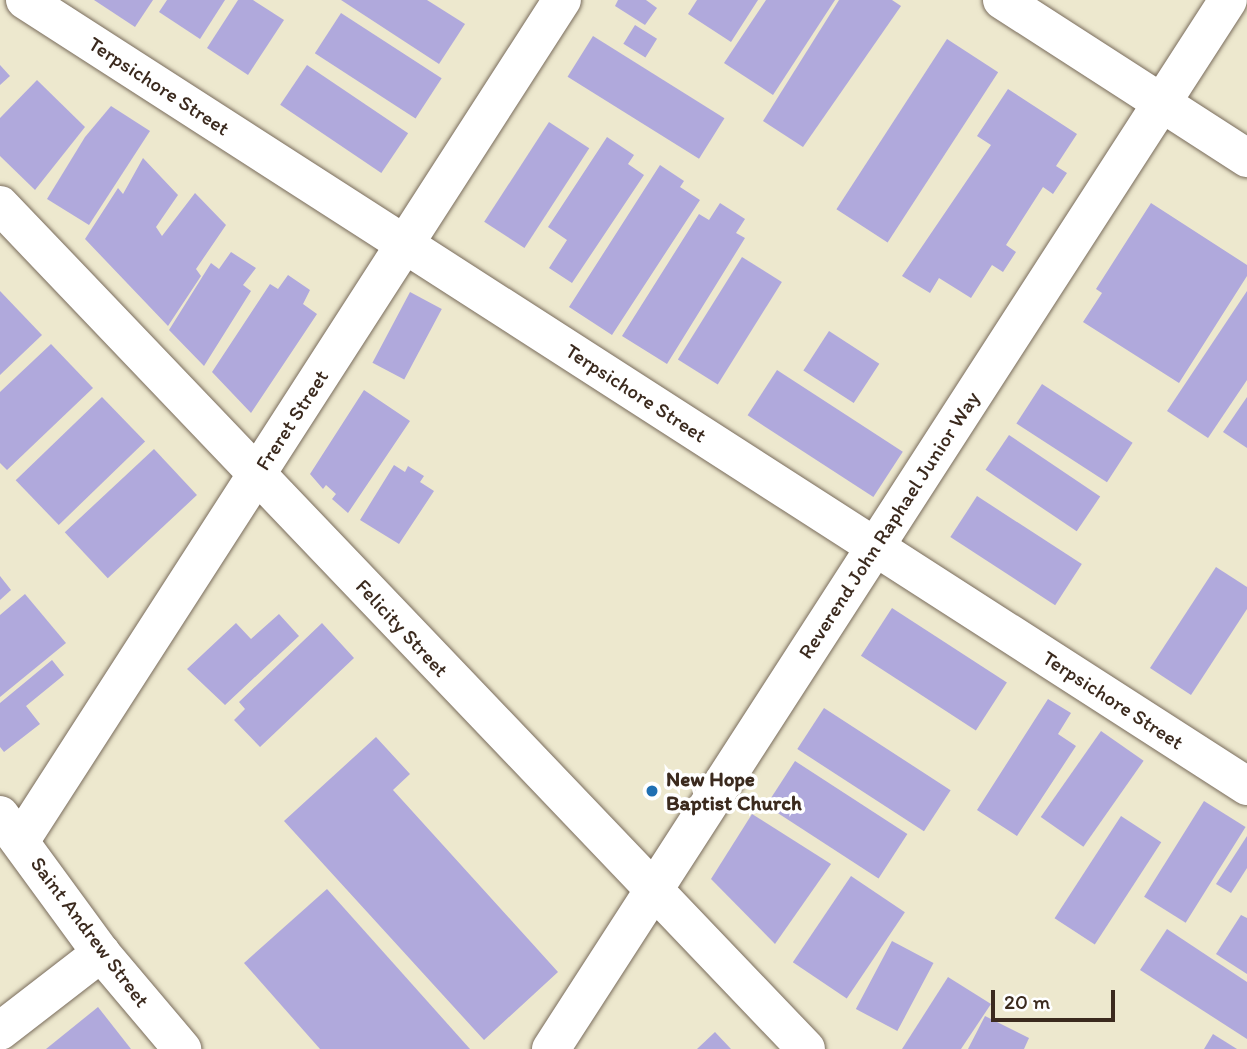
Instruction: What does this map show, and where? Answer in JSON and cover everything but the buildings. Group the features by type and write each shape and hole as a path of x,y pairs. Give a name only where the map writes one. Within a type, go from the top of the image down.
{"street":[{"name":"Terpsichore Street","path":"25,0 1247,786"},
{"name":"Freret Street","path":"10,827 256,474 407,245 562,0"},
{"path":"1002,0 1247,158"},
{"path":"1229,0 1247,10"},
{"name":"Reverend John Raphael Junior Way","path":"551,1049 1229,0"},
{"name":"Felicity Street","path":"0,205 652,891 806,1049"},
{"name":"Saint Andrew Street","path":"10,827 101,953 182,1049"},
{"path":"0,1031 101,953"}],"place":[{"name":"New Hope Baptist Church","path":"652,791"}]}
